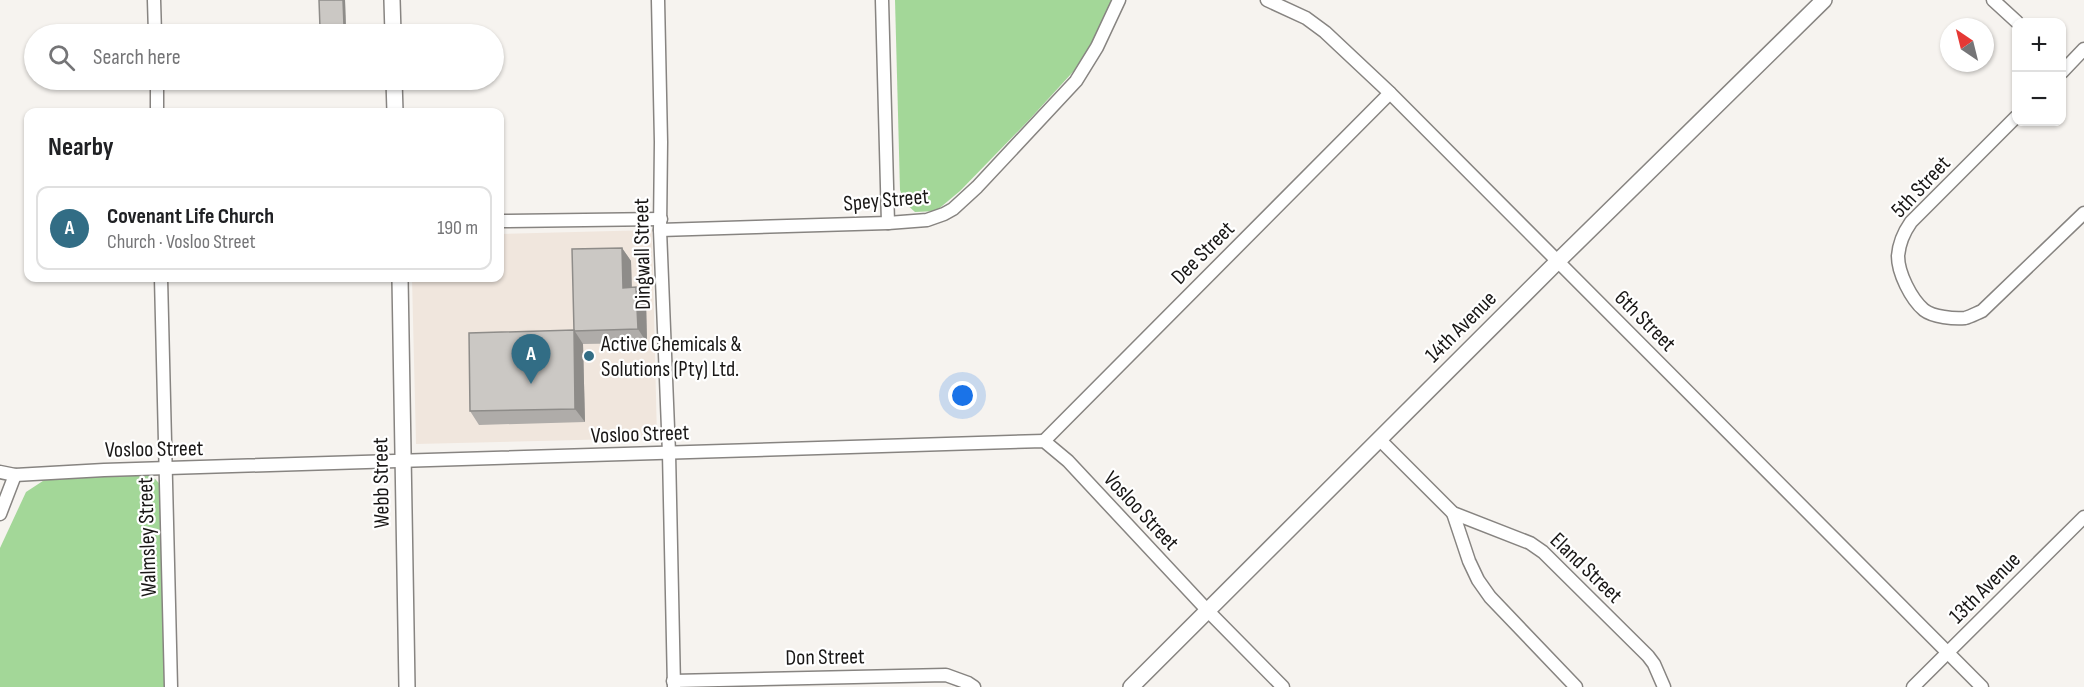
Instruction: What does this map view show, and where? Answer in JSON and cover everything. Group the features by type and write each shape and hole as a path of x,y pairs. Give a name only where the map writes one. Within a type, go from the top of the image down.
{"street":[{"path":"154,0 155,24"},
{"path":"392,0 393,24"},
{"name":"Dingwall Street","path":"658,0 662,142 660,224 669,453 674,684"},
{"path":"882,0 888,223"},
{"name":"Spey Street","path":"504,221 660,224 888,223 935,218 963,201 1076,81 1097,47 1119,0"},
{"name":"6th Street","path":"1267,0 1306,18 1325,32 1390,93 1982,687"},
{"name":"14th Avenue","path":"1131,687 1558,261 1824,0"},
{"path":"1993,0 2013,18"},
{"path":"2066,65 2084,49"},
{"path":"157,90 157,108"},
{"path":"394,90 395,108"},
{"name":"Dee Street","path":"1044,441 1390,93"},
{"name":"5th Street","path":"2012,121 1911,222 1902,234 1898,257 1901,272 1914,297 1925,310 1938,316 1965,318 1982,311 2084,213"},
{"name":"Walmsley Street","path":"161,282 171,687"},
{"name":"Webb Street","path":"400,282 407,687"},
{"name":"Eland Street","path":"1379,439 1453,513 1530,543 1543,552 1648,656 1654,663 1664,687"},
{"name":"Vosloo Street","path":"0,472 15,475 402,460 1044,441 1068,461 1208,611 1283,687"},
{"path":"0,514 15,475"},
{"name":"Eland Street","path":"1453,513 1463,547 1478,580 1490,597 1576,687"},
{"name":"13th Avenue","path":"1913,687 2084,517"},
{"name":"Don Street","path":"674,684 946,675 968,682 974,687"}],"shaded area":[{"path":"652,230 657,438 416,444 412,282 504,282 504,234"}],"green space":[{"path":"895,0 1116,0 1082,62 1029,120 960,191 936,211 915,212 905,203 900,190"},
{"path":"143,473 158,482 165,499 164,687 0,687 0,548 26,492 49,477"}],"building":[{"path":"319,0 343,0 344,24 320,24"},
{"path":"622,248 623,288 636,287 638,329 574,331 572,249"},
{"path":"574,330 575,409 470,411 469,333"}],"place":[{"name":"Active Chemicals & Solutions (Pty) Ltd.","path":"589,356"},
{"name":"Covenant Life Church","path":"531,384"}]}
